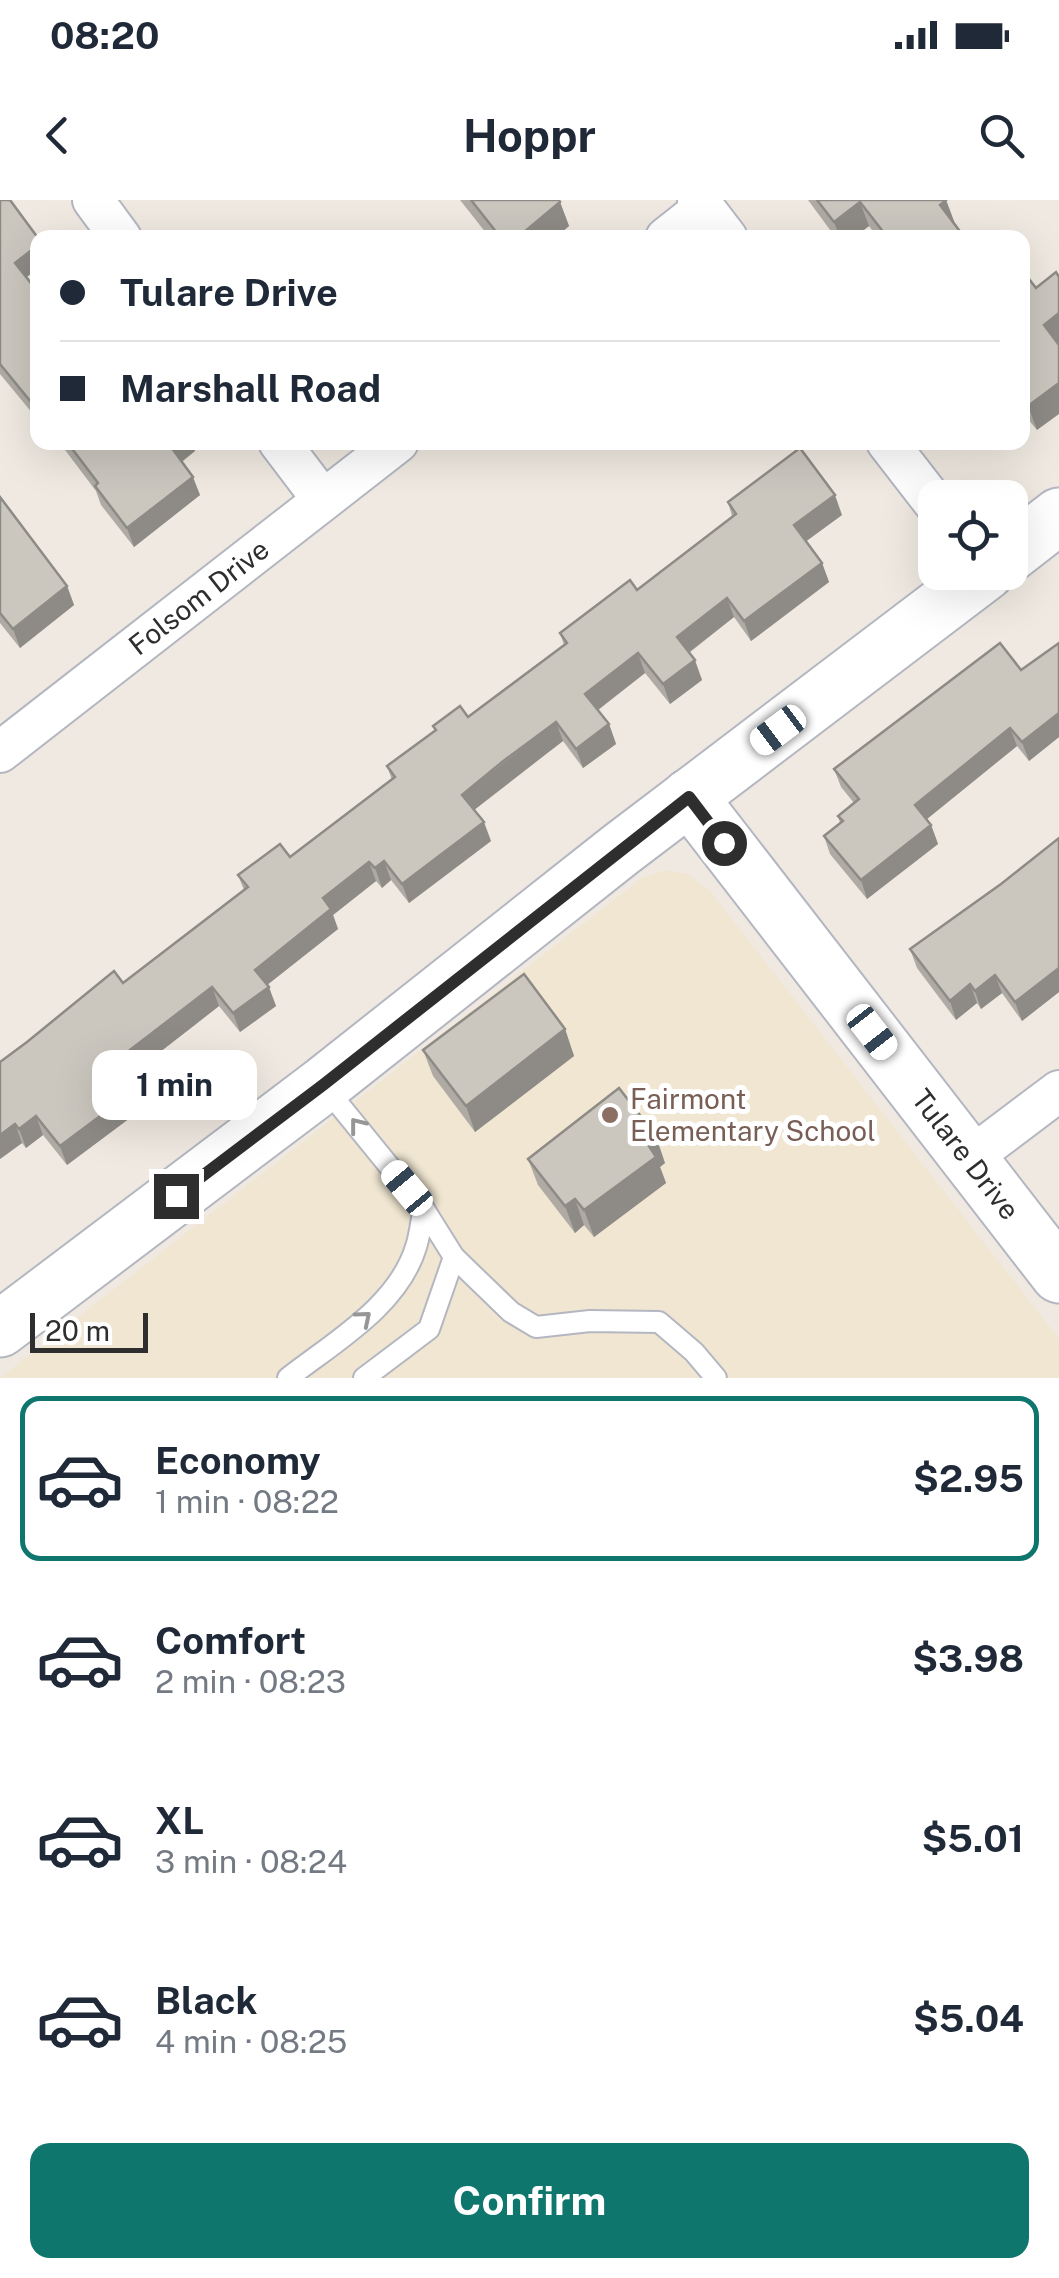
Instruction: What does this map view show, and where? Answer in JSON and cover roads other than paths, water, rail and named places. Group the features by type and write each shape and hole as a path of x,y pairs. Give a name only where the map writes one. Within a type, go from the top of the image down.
{"street":[{"path":"92,200 115,230"},
{"path":"681,230 710,215"},
{"path":"285,450 323,500"},
{"name":"Folsom Drive","path":"0,752 388,450"},
{"path":"893,450 918,482"},
{"path":"1028,540 1059,516"},
{"path":"0,1328 323,1085 689,797 962,590"},
{"name":"Tulare Drive","path":"689,797 1059,1275"},
{"path":"970,1158 1059,1092"}],"lane":[{"path":"323,1085 424,1208 454,1257 500,1304 536,1328 590,1321 659,1322 694,1352 716,1378"},
{"path":"288,1378 371,1313 403,1276 416,1248 424,1208"},
{"path":"364,1378 429,1328 454,1257"}],"place":[{"name":"Fairmont Elementary School","path":"610,1115"}]}
